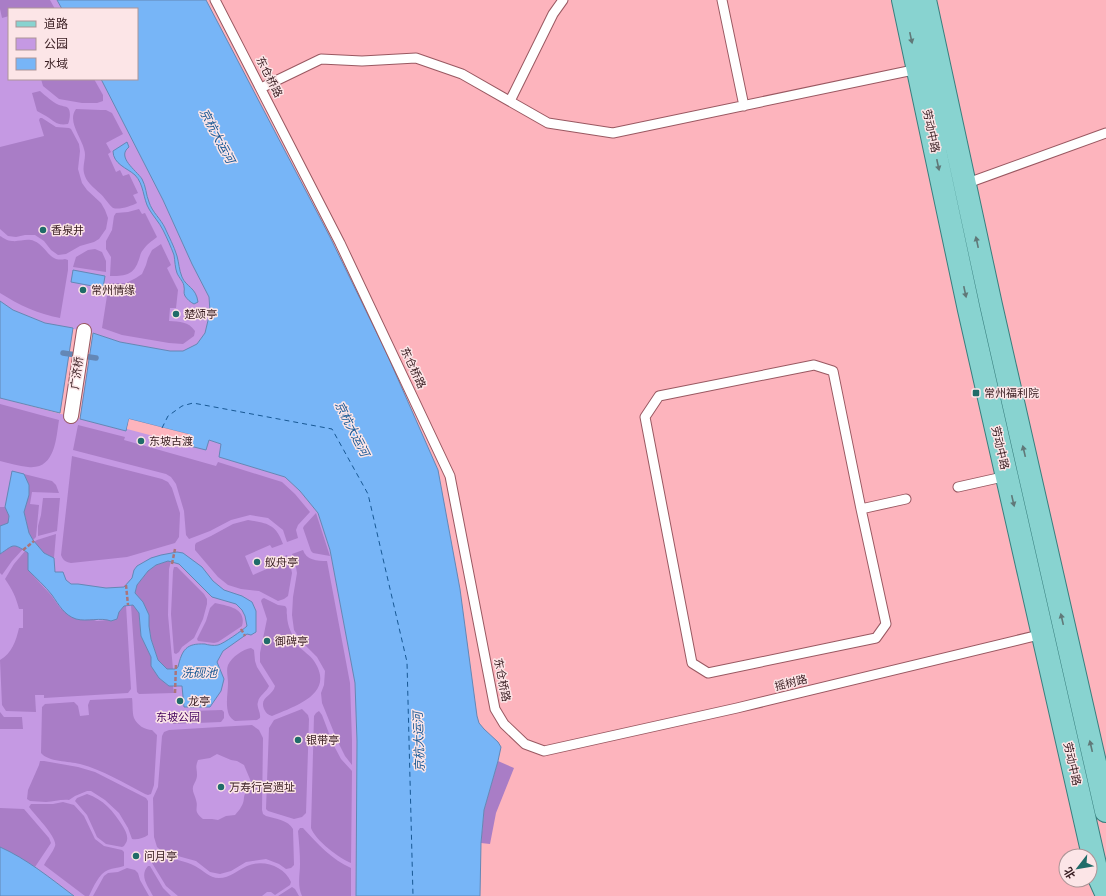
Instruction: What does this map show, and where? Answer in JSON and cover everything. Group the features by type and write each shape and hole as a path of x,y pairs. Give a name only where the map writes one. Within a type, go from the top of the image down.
{"main road":[{"name":"劳动中路","path":"903,0 969,310 1097,873 1106,893"},
{"name":"劳动中路","path":"925,0 991,305 1101,766 1106,811"}],"street":[{"name":"广济桥","path":"71,416 84,331"}],"lane":[{"name":"东仓桥路","path":"216,0 340,243 450,476 495,708 504,724 525,744 544,751"},
{"path":"510,101 553,14 563,0"},
{"path":"722,0 744,106"},
{"path":"261,88 321,60 362,61 416,58 462,74 548,123 612,133 918,69"},
{"path":"965,184 1106,133"},
{"path":"814,365 833,371 861,509 886,624 876,638 708,673 692,663 645,417 659,396 814,365"},
{"path":"958,487 1007,476"},
{"path":"861,509 906,499"},
{"name":"摇树路","path":"544,751 737,708 1043,634"}],"path":[{"path":"23,550 34,541"},
{"path":"172,564 175,549"},
{"path":"126,585 128,605"},
{"path":"241,629 246,636"},
{"path":"175,693 176,664"}],"green space":[{"path":"0,0 57,0 61,8 8,8 8,80 102,80 163,200 192,264 209,297 210,312 205,333 197,344 184,351 170,351 120,342 93,333 45,323 13,310 0,301"},
{"path":"0,0 50,0 54,8 8,8 8,16 2,18"},
{"path":"41,80 95,80 103,95 103,101 97,103 82,103 59,99 43,86"},
{"path":"40,91 54,102 68,108 70,111 70,116 68,124 58,124 37,111 32,93"},
{"path":"76,109 106,110 112,113 123,134 106,143 111,152 108,154 116,172 120,170 123,176 129,174 138,193 133,195 137,203 122,208 113,208 87,180 84,174 85,152 73,119"},
{"path":"40,118 56,127 71,129 79,144 80,151 78,169 82,183 101,203 108,218 106,229 99,239 80,246 66,254 58,255 51,250 44,241 35,235 16,237 8,236 0,229 0,147 44,136 39,120"},
{"path":"139,209 142,214 145,213 157,237 142,251 136,267 130,273 110,276 111,257 106,249 106,241 112,230 114,216 116,213"},
{"path":"0,236 10,241 34,241 42,246 55,259 68,260 68,270 60,318 29,308 0,293"},
{"path":"161,244 171,265 167,268 178,290 176,308 170,308 169,321 190,325 195,331 194,336 183,344 169,343 122,335 102,328 109,283 126,283 142,274 152,250"},
{"path":"95,249 102,252 106,261 106,272 73,267 76,257 88,250"},
{"name":"东坡公园","path":"0,398 206,450 209,440 222,444 219,457 285,477 300,491 318,513 330,550 355,683 357,741 356,896 74,896 35,867 0,847"},
{"path":"0,404 59,420 55,444 49,458 44,464 37,467 28,467 0,461"},
{"path":"78,425 125,437 124,440 216,466 218,462 282,482 295,494 310,512 298,525 296,530 298,538 287,542 283,530 268,518 250,515 231,520 210,531 189,539 186,535 184,511 176,484 171,477 166,474 73,450"},
{"path":"72,456 162,479 168,482 172,488 180,513 179,537 175,543 127,557 71,563 64,560 61,555"},
{"path":"24,474 52,481 56,485 59,493 32,492 30,504 39,505 36,537 33,540 29,533 24,512 29,485"},
{"path":"43,498 60,498 57,531 38,536 38,526"},
{"path":"0,507 5,507 9,516 8,523 0,526"},
{"path":"316,513 330,556 313,553 311,551 303,528"},
{"path":"248,520 260,522 274,528 280,537 283,544 272,548 270,545 245,556 253,575 278,564 276,560 287,555 292,573 288,596 284,599 278,601 259,591 241,589 228,585 218,577 195,550 196,543 233,524"},
{"path":"56,534 54,558 44,553 34,542"},
{"path":"10,546 18,546 23,549 2,575 0,573 0,554"},
{"path":"303,550 309,558 327,561 350,683 352,765 345,756 337,740 322,703 321,693 324,685 325,671 317,657 302,642 294,630 292,615 297,573 292,554"},
{"path":"25,551 28,553 28,570 51,595 61,609 97,621 117,619 119,612 124,605 126,605 131,689 128,693 44,698 44,695 35,695 36,712 6,711 2,705 0,660 8,654 13,646 19,628 23,628 23,609 19,609 14,593 5,579 14,564"},
{"path":"171,561 169,569 168,615 173,669 167,669 158,660 151,639 149,615 135,593 137,585 148,571 156,565"},
{"path":"174,567 177,567 204,594 207,599 203,619 194,638 182,647 176,654 174,653 171,614"},
{"path":"264,598 286,607 290,630 298,646 314,661 319,672 320,682 310,697 291,708 272,716 266,713 263,702 275,686 260,662 260,653 267,619 261,601"},
{"path":"215,603 231,607 239,612 242,615 242,626 218,642 198,641 197,639 206,621 210,608"},
{"path":"131,605 133,605 139,613 141,636 151,657 151,666 159,678 169,686 173,686 174,693 139,694 137,692"},
{"path":"251,648 254,650 257,667 269,686 261,695 259,700 258,706 260,718 257,720 235,721 229,715 227,707 227,667 232,659 238,654"},
{"path":"132,698 135,721 142,727 152,730 157,735 154,785 151,794 145,794 97,770 80,764 54,760 44,756 41,753 42,707 45,704 74,702 78,706 80,716 89,715 88,705 90,700"},
{"path":"302,709 308,715 309,719 306,813 302,817 294,819 268,811 266,809 269,728 274,720"},
{"path":"222,710 224,712 224,718 221,722 172,723 173,716 182,716 183,714 190,713 190,711"},
{"path":"319,711 341,759 352,771 351,863 341,858 328,848 317,838 311,828 314,716"},
{"path":"0,712 4,717 22,717 23,729 0,729"},
{"path":"252,725 259,730 263,738 262,810 263,814 266,816 285,822 293,829 294,865 291,868 286,869 279,864 266,859 246,862 231,871 220,874 210,872 196,861 163,852 157,847 154,837 153,798 158,787 162,736 164,732 169,730","holes":["217,754 237,761 244,765 252,784 245,795 243,804 235,815 226,816 218,820 203,819 198,814 197,803 193,790 197,777 196,766 198,760 210,758"]},
{"path":"40,761 78,767 95,772 146,798 148,801 148,835 145,837 132,839 128,828 119,813 105,800 91,791 87,791 69,800 44,802 30,801 27,799 28,790"},
{"path":"498,761 514,768 496,813 490,844 481,843 484,810"},
{"path":"87,794 103,803 119,820 127,836 127,841 124,846 122,847 106,844 97,837 87,815 75,801 77,798"},
{"path":"63,802 74,805 84,816 95,839 104,846 122,850 124,852 124,866 110,869 102,874 89,896 85,896 44,865 55,846 55,842 50,832 29,807 31,804 53,804"},
{"path":"0,808 24,809 49,838 51,843 35,867 0,847"},
{"path":"300,828 303,828 331,856 351,868 351,896 302,896 299,884 300,860 298,831"},
{"path":"162,856 191,864 215,878 223,878 253,864 260,863 272,865 288,876 291,882 290,885 275,895 271,892 267,892 262,896 178,896 166,886 152,863 152,860 156,857"},
{"path":"148,866 150,866 163,888 171,896 153,896 144,877 145,870"},
{"path":"127,868 135,870 138,873 140,880 149,896 93,896 104,876 108,873 118,872"},
{"path":"292,887 299,896 278,896"}],"water":[{"name":"京杭大运河","path":"57,0 206,0 330,237 386,352 438,470 460,589 477,716 479,723 501,747 484,810 481,843 480,896 356,896 357,741 355,683 330,550 318,513 300,491 285,477 219,457 221,444 209,440 206,450 190,446 191,435 129,419 126,431 80,419 93,333 120,342 170,351 183,351 197,344 205,333 210,312 209,297 192,264 163,200 102,80 138,80 138,8 61,8"},
{"path":"127,142 129,147 125,155 126,159 142,179 150,206 163,225 177,256 182,277 197,297 198,302 194,304 185,296 184,285 176,271 173,252 161,227 147,205 138,179 115,159 113,151"},
{"path":"73,270 105,276 103,288 71,282"},
{"path":"0,301 13,310 45,323 73,328 60,413 0,398"},
{"name":"洗砚池","path":"12,471 24,474 29,485 29,495 24,512 29,533 44,553 54,558 55,572 63,572 66,580 71,584 106,588 124,587 132,578 134,570 137,566 151,558 177,552 183,553 202,567 213,581 224,590 242,596 252,602 256,611 256,632 251,635 247,634 223,651 217,662 224,679 221,691 210,707 184,707 182,686 169,686 159,678 151,666 151,657 141,636 139,613 133,605 124,606 119,612 117,619 111,621 103,619 76,619 65,612 43,585 28,570 28,553 19,547 13,546 0,554 0,526 8,523 9,516 5,507","holes":["168,561 179,564 212,597 236,604 242,610 247,626 233,637 218,645 199,644 189,646 183,652 178,667 175,669 167,669 158,660 151,639 149,615 143,602 135,593 137,585 148,571 156,565"]},
{"path":"0,847 29,863 74,896 0,896"}],"pier":[{"path":"129,419 192,435 190,446 188,445 189,437 130,422 129,429 127,429"}],"waterway":[{"path":"63,353 96,358"}],"ferry route":[{"path":"162,428 168,416 182,406 193,403 332,429 368,494 407,662 413,896"}],"place":[{"name":"香泉井","path":"43,230"},
{"name":"常州情缘","path":"83,290"},
{"name":"楚颂亭","path":"176,314"},
{"name":"常州福利院","path":"976,393"},
{"name":"东坡古渡","path":"141,441"},
{"name":"舣舟亭","path":"257,562"},
{"name":"御碑亭","path":"267,641"},
{"name":"龙亭","path":"180,701"},
{"name":"银带亭","path":"298,740"},
{"name":"万寿行宫遗址","path":"221,787"},
{"name":"问月亭","path":"136,856"}]}
